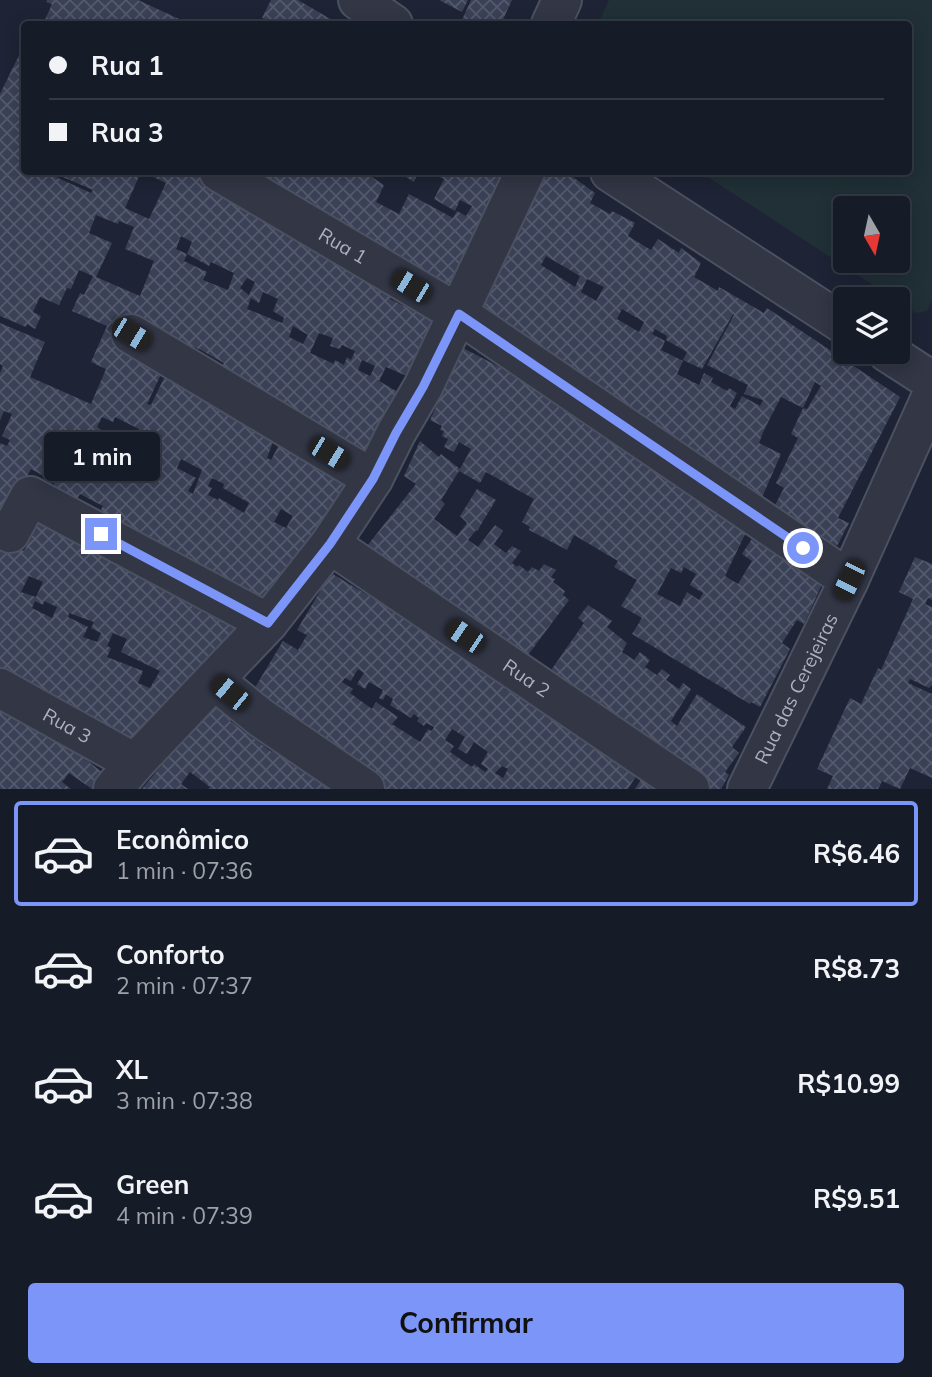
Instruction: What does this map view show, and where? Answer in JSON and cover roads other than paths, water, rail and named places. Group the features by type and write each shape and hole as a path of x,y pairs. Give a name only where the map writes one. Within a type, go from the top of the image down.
{"street":[{"path":"358,0 389,21"},
{"path":"552,21 562,0"},
{"name":"Rua 1","path":"224,175 459,314 849,580"},
{"path":"124,776 268,623 330,544 373,479 423,387 524,175"},
{"path":"615,175 833,317"},
{"path":"131,334 373,479"},
{"path":"906,364 932,381"},
{"name":"Rua das Cerejeiras","path":"747,789 849,580 932,395"},
{"path":"10,533 30,496 268,623"},
{"name":"Rua 2","path":"330,544 690,789"},
{"path":"214,680 261,718 365,789"},
{"name":"Rua 3","path":"0,688 124,776"}]}
